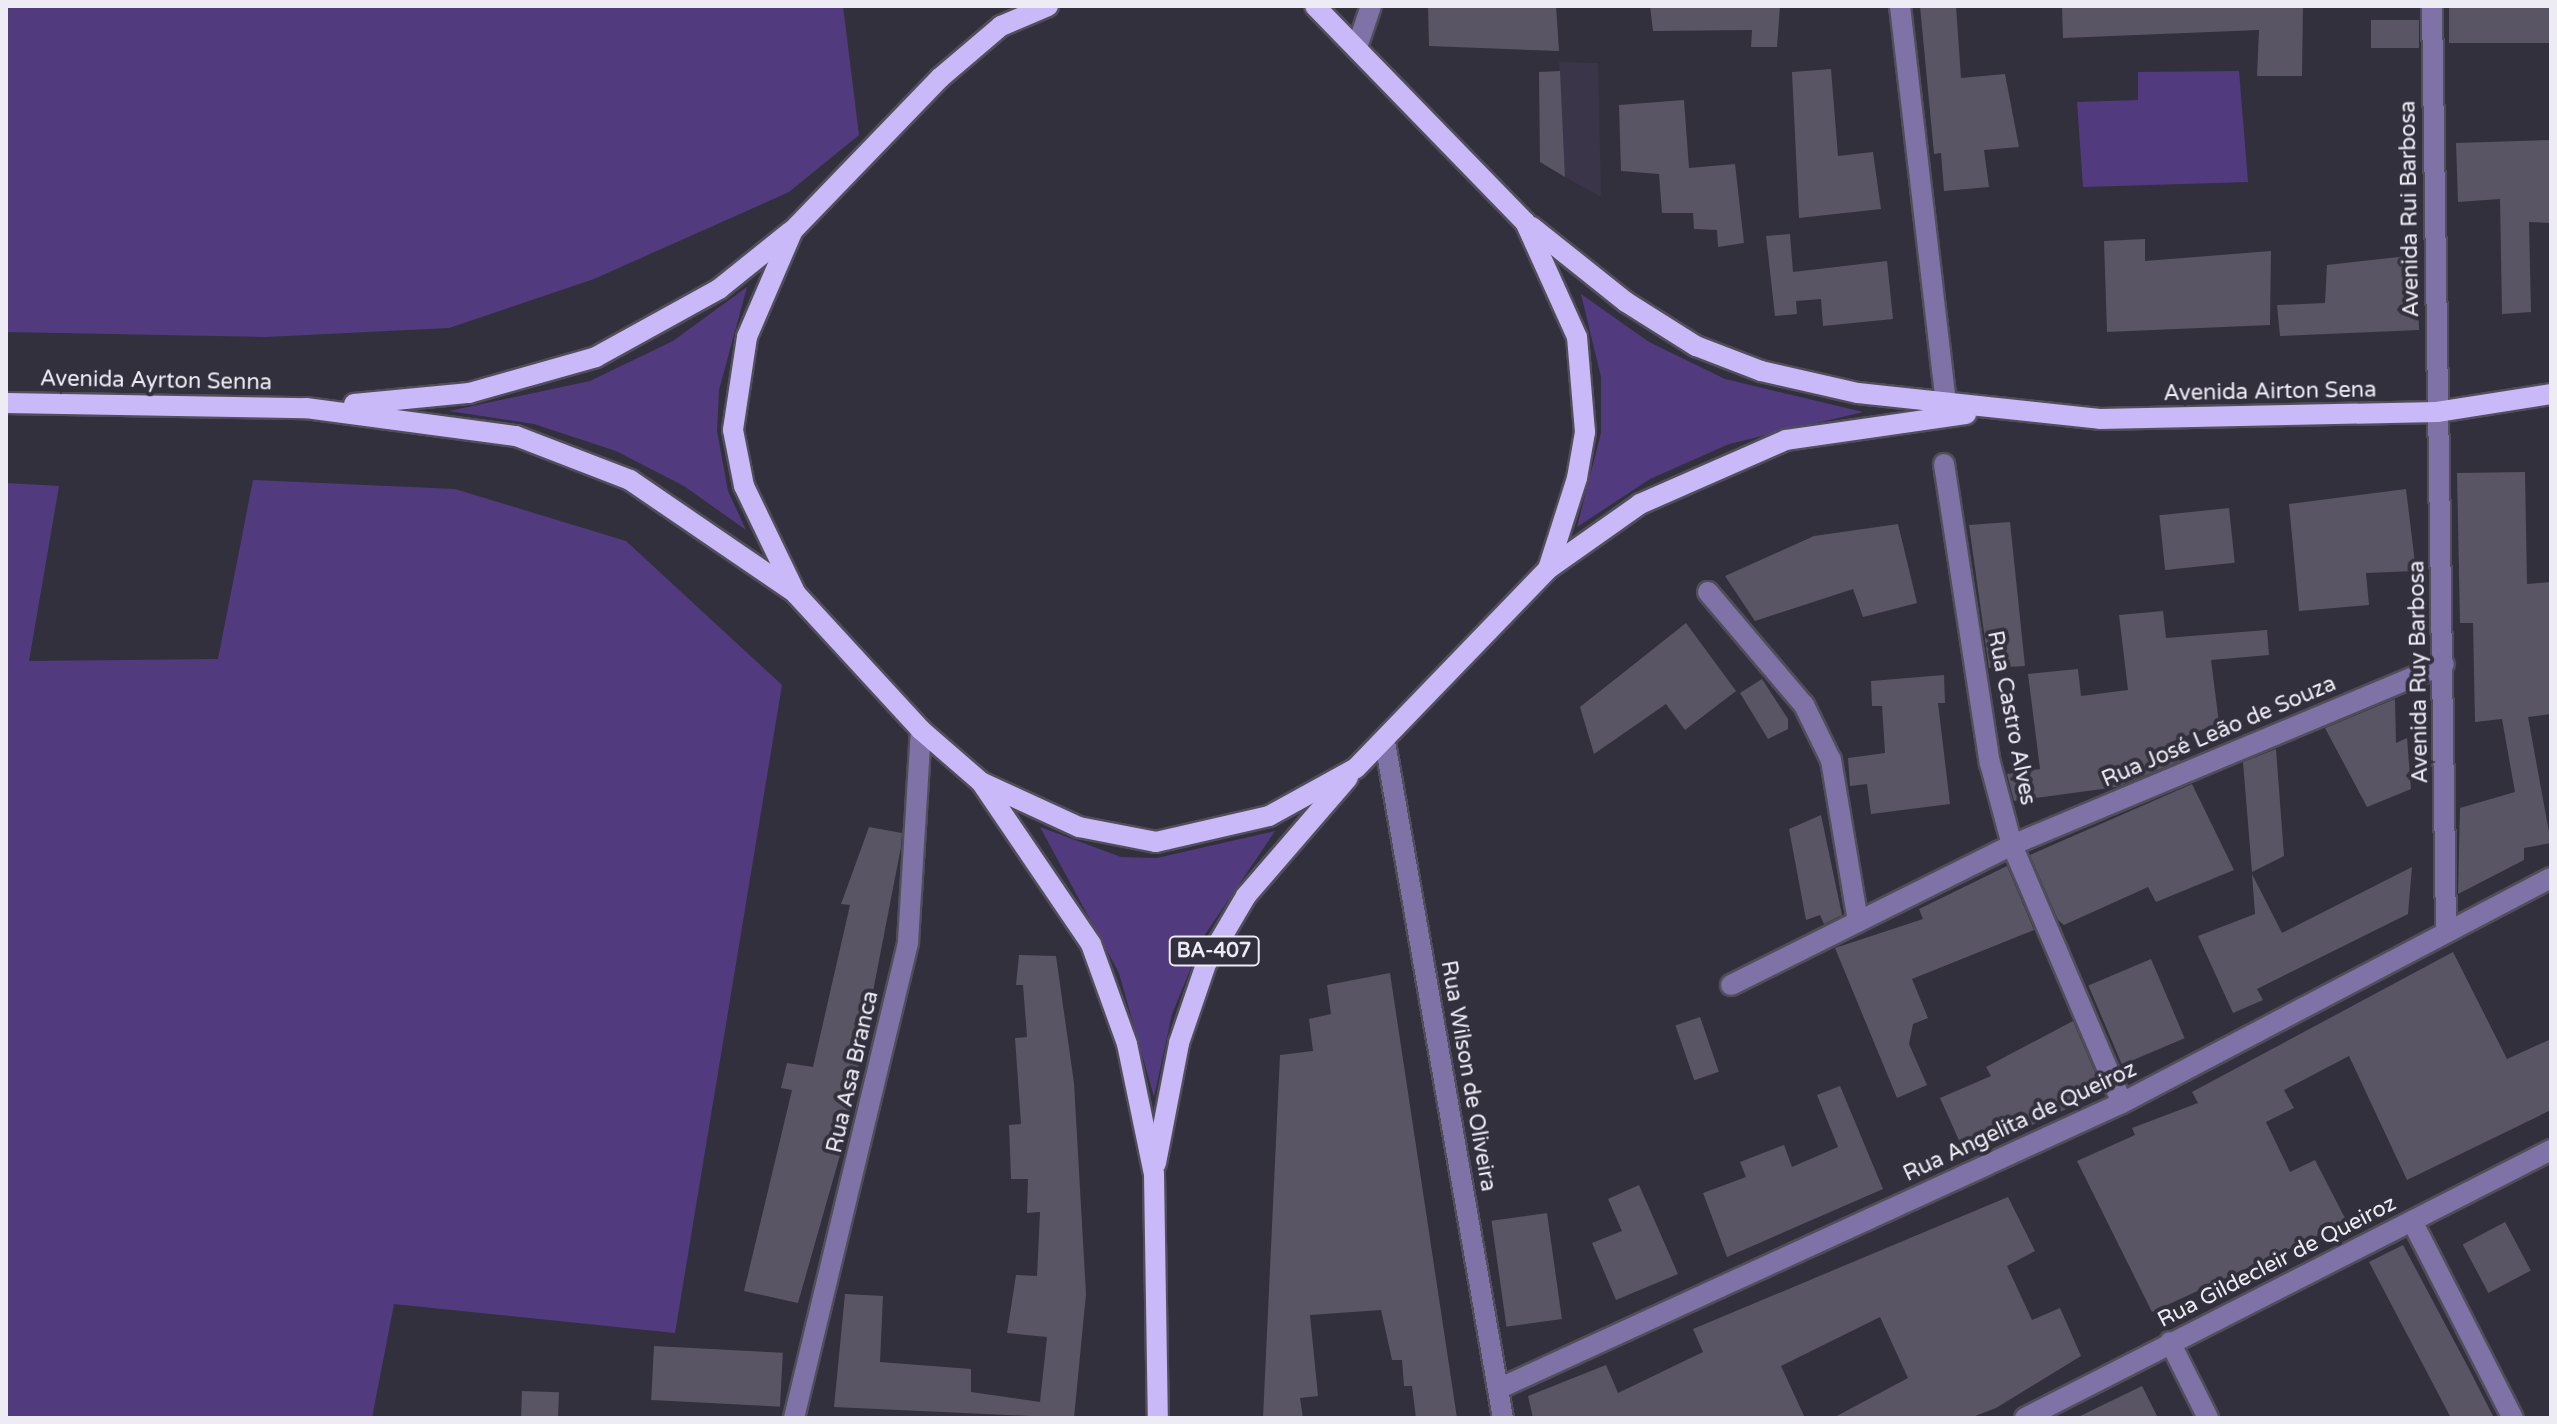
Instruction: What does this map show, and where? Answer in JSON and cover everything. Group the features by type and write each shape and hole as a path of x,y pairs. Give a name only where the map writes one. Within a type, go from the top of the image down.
{"main road":[{"path":"1014,6 1001,26 793,230 747,337 733,430 744,486 796,594 921,730 981,782 1079,827 1156,842 1269,816 1356,768 1385,742 1548,569 1640,504 1786,440 1990,411"},
{"path":"1001,26 1048,6"},
{"path":"1315,6 1525,222 1626,302 1696,346 1811,384 1990,411"},
{"path":"1525,222 1566,300 1585,378 1577,478 1548,569"},
{"name":"Avenida Ayrton Senna","path":"306,408 469,393 562,369 645,334 793,230"},
{"name":"Avenida Airton Sena","path":"1990,411 2100,419 2437,412 2551,394"},
{"name":"Avenida Ayrton Senna","path":"6,403 306,408 478,428 586,459 630,480 796,594"},
{"name":"BA-407","path":"1154,1174 1179,1043 1206,964 1246,896 1356,768"},
{"name":"BA-407","path":"981,782 1091,944 1127,1044 1154,1174 1158,1418"}],"street":[{"path":"1357,47 1371,6"},
{"path":"1900,6 1946,404"},
{"name":"Avenida Rui Barbosa","path":"2432,6 2437,412"},
{"name":"Avenida Ruy Barbosa","path":"2437,412 2444,664 2446,932"},
{"name":"Rua Castro Alves","path":"1944,464 1990,763 2012,845 2122,1103"},
{"path":"1708,592 1804,705 1831,760 1858,922"},
{"name":"Rua José Leão de Souza","path":"1731,985 2012,845 2444,664"},
{"name":"Rua Asa Branca","path":"794,1418 908,942 921,730"},
{"name":"Rua Wilson de Oliveira","path":"1385,742 1503,1418"},
{"name":"Rua Angelita de Queiroz","path":"1498,1389 2122,1103 2551,878"},
{"name":"Rua Gildecleir de Queiroz","path":"2025,1418 2551,1150"},
{"path":"2412,1221 2513,1418"},
{"path":"2170,1342 2208,1418"}],"shaded area":[{"path":"6,6 843,6 859,135 789,192 594,279 449,328 265,337 6,332"},
{"path":"1559,62 1598,63 1601,197 1565,177"},
{"path":"2239,71 2248,182 2083,187 2077,102 2138,100 2138,72"},
{"path":"747,287 719,390 717,431 728,491 746,530 684,486 616,451 534,424 449,411 590,381 673,341"},
{"path":"1581,294 1649,342 1725,379 1863,412 1729,444 1650,479 1577,527 1601,433 1601,377"},
{"path":"253,480 455,489 626,541 782,685 675,1333 394,1304 372,1418 6,1418 6,483 59,486 29,661 218,659"},
{"path":"1040,827 1121,857 1157,858 1275,831 1204,936 1172,1014 1154,1097 1119,973"}],"building":[{"path":"1428,6 1556,6 1559,51 1429,46"},
{"path":"1650,6 1780,6 1777,47 1751,47 1752,30 1653,31"},
{"path":"1920,6 1956,6 1961,78 2005,74 2019,147 1984,150 1989,187 1944,191 1941,153 1934,154"},
{"path":"2062,6 2303,6 2302,76 2257,76 2259,30 2063,38"},
{"path":"2449,6 2551,6 2551,43 2449,43"},
{"path":"2371,20 2419,20 2419,48 2371,48"},
{"path":"1831,69 1838,156 1873,152 1881,209 1799,218 1792,72"},
{"path":"1560,71 1565,177 1540,162 1539,72"},
{"path":"1684,100 1689,168 1735,164 1744,243 1718,247 1717,230 1694,229 1693,213 1662,213 1659,174 1621,171 1619,105"},
{"path":"2551,140 2551,223 2529,222 2531,312 2502,314 2500,199 2458,202 2456,143"},
{"path":"1790,234 1793,272 1887,261 1893,319 1823,326 1821,299 1796,301 1797,314 1775,316 1766,236"},
{"path":"2145,239 2145,261 2271,251 2270,325 2107,332 2104,241"},
{"path":"2416,255 2419,330 2280,336 2277,305 2325,303 2327,265"},
{"path":"2525,472 2527,584 2551,582 2551,714 2528,717 2551,843 2524,848 2524,860 2458,894 2460,808 2515,792 2502,719 2475,722 2473,623 2460,623 2457,473"},
{"path":"2406,489 2416,571 2366,573 2369,605 2299,611 2289,504"},
{"path":"2229,508 2235,563 2165,570 2159,515"},
{"path":"2010,522 2025,666 1989,668 1969,525"},
{"path":"1898,524 1917,603 1863,617 1853,589 1755,621 1725,576 1814,536"},
{"path":"2163,611 2166,638 2267,630 2269,655 2211,660 2219,723 2171,742 2180,761 2117,787 2014,801 2007,774 2040,769 2028,674 2078,669 2081,696 2128,690 2119,615"},
{"path":"1686,623 1736,691 1685,730 1666,704 1594,754 1580,707"},
{"path":"1944,675 1945,703 1938,703 1950,804 1871,814 1867,784 1850,786 1848,758 1885,753 1882,706 1872,706 1871,681"},
{"path":"1762,679 1788,719 1788,729 1768,739 1740,693"},
{"path":"2395,699 2396,743 2407,738 2411,789 2367,807 2325,728"},
{"path":"2276,749 2284,856 2252,872 2243,762"},
{"path":"2192,784 2234,870 2156,902 2148,887 2064,925 2058,920 2030,855"},
{"path":"1821,815 1842,915 1824,924 1820,915 1806,920 1789,829"},
{"path":"869,827 902,833 901,847 844,1141 798,1303 744,1291 792,1090 781,1088 787,1063 813,1067 850,905 841,904"},
{"path":"2007,866 2034,930 1912,979 1928,1018 1913,1024 1909,1044 1927,1085 1897,1098 1835,948 1923,919 1919,909"},
{"path":"2412,867 2408,914 2257,989 2263,1000 2233,1013 2198,936 2255,914 2252,874 2282,933"},
{"path":"2453,952 2507,1059 2551,1039 2551,1110 2407,1180 2349,1056 2284,1090 2294,1108 2266,1122 2290,1172 2315,1160 2347,1222 2152,1312 2077,1161 2135,1135 2132,1128 2198,1103 2192,1092"},
{"path":"1019,955 1056,956 1074,1083 1086,1294 1074,1418 834,1407 845,1294 883,1296 880,1362 971,1369 971,1392 1040,1402 1047,1337 1007,1333 1016,1275 1037,1276 1040,1212 1027,1213 1028,1179 1011,1179 1009,1125 1021,1124 1015,1038 1027,1037 1023,985 1016,985"},
{"path":"2151,959 2185,1038 2122,1065 2088,986"},
{"path":"1390,973 1457,1418 1416,1418 1412,1386 1404,1386 1402,1360 1392,1360 1381,1310 1310,1315 1318,1396 1300,1398 1303,1418 1263,1418 1280,1055 1313,1051 1309,1019 1331,1014 1327,985"},
{"path":"1700,1017 1719,1072 1694,1080 1675,1025"},
{"path":"2073,1021 2097,1077 2087,1082 2094,1096 1966,1156 1940,1098 1991,1076 1986,1067"},
{"path":"1840,1086 1883,1189 1727,1257 1703,1193 1746,1177 1740,1162 1784,1145 1792,1167 1838,1147 1817,1095"},
{"path":"1639,1185 1678,1274 1616,1300 1592,1243 1622,1231 1608,1199"},
{"path":"2008,1197 2035,1251 2007,1266 2032,1320 2060,1308 2081,1356 1996,1408 1970,1418 1833,1418 1908,1378 1880,1317 1781,1366 1805,1418 1533,1418 1528,1396 1606,1365 1618,1393 1703,1352 1693,1329"},
{"path":"1547,1213 1562,1319 1506,1327 1492,1221"},
{"path":"2505,1222 2531,1271 2488,1293 2463,1245"},
{"path":"2403,1245 2494,1418 2451,1418 2369,1262"},
{"path":"654,1346 783,1353 780,1407 651,1400"},
{"path":"2142,1386 2158,1418 2076,1418"},
{"path":"522,1391 559,1392 558,1418 521,1418"}]}
